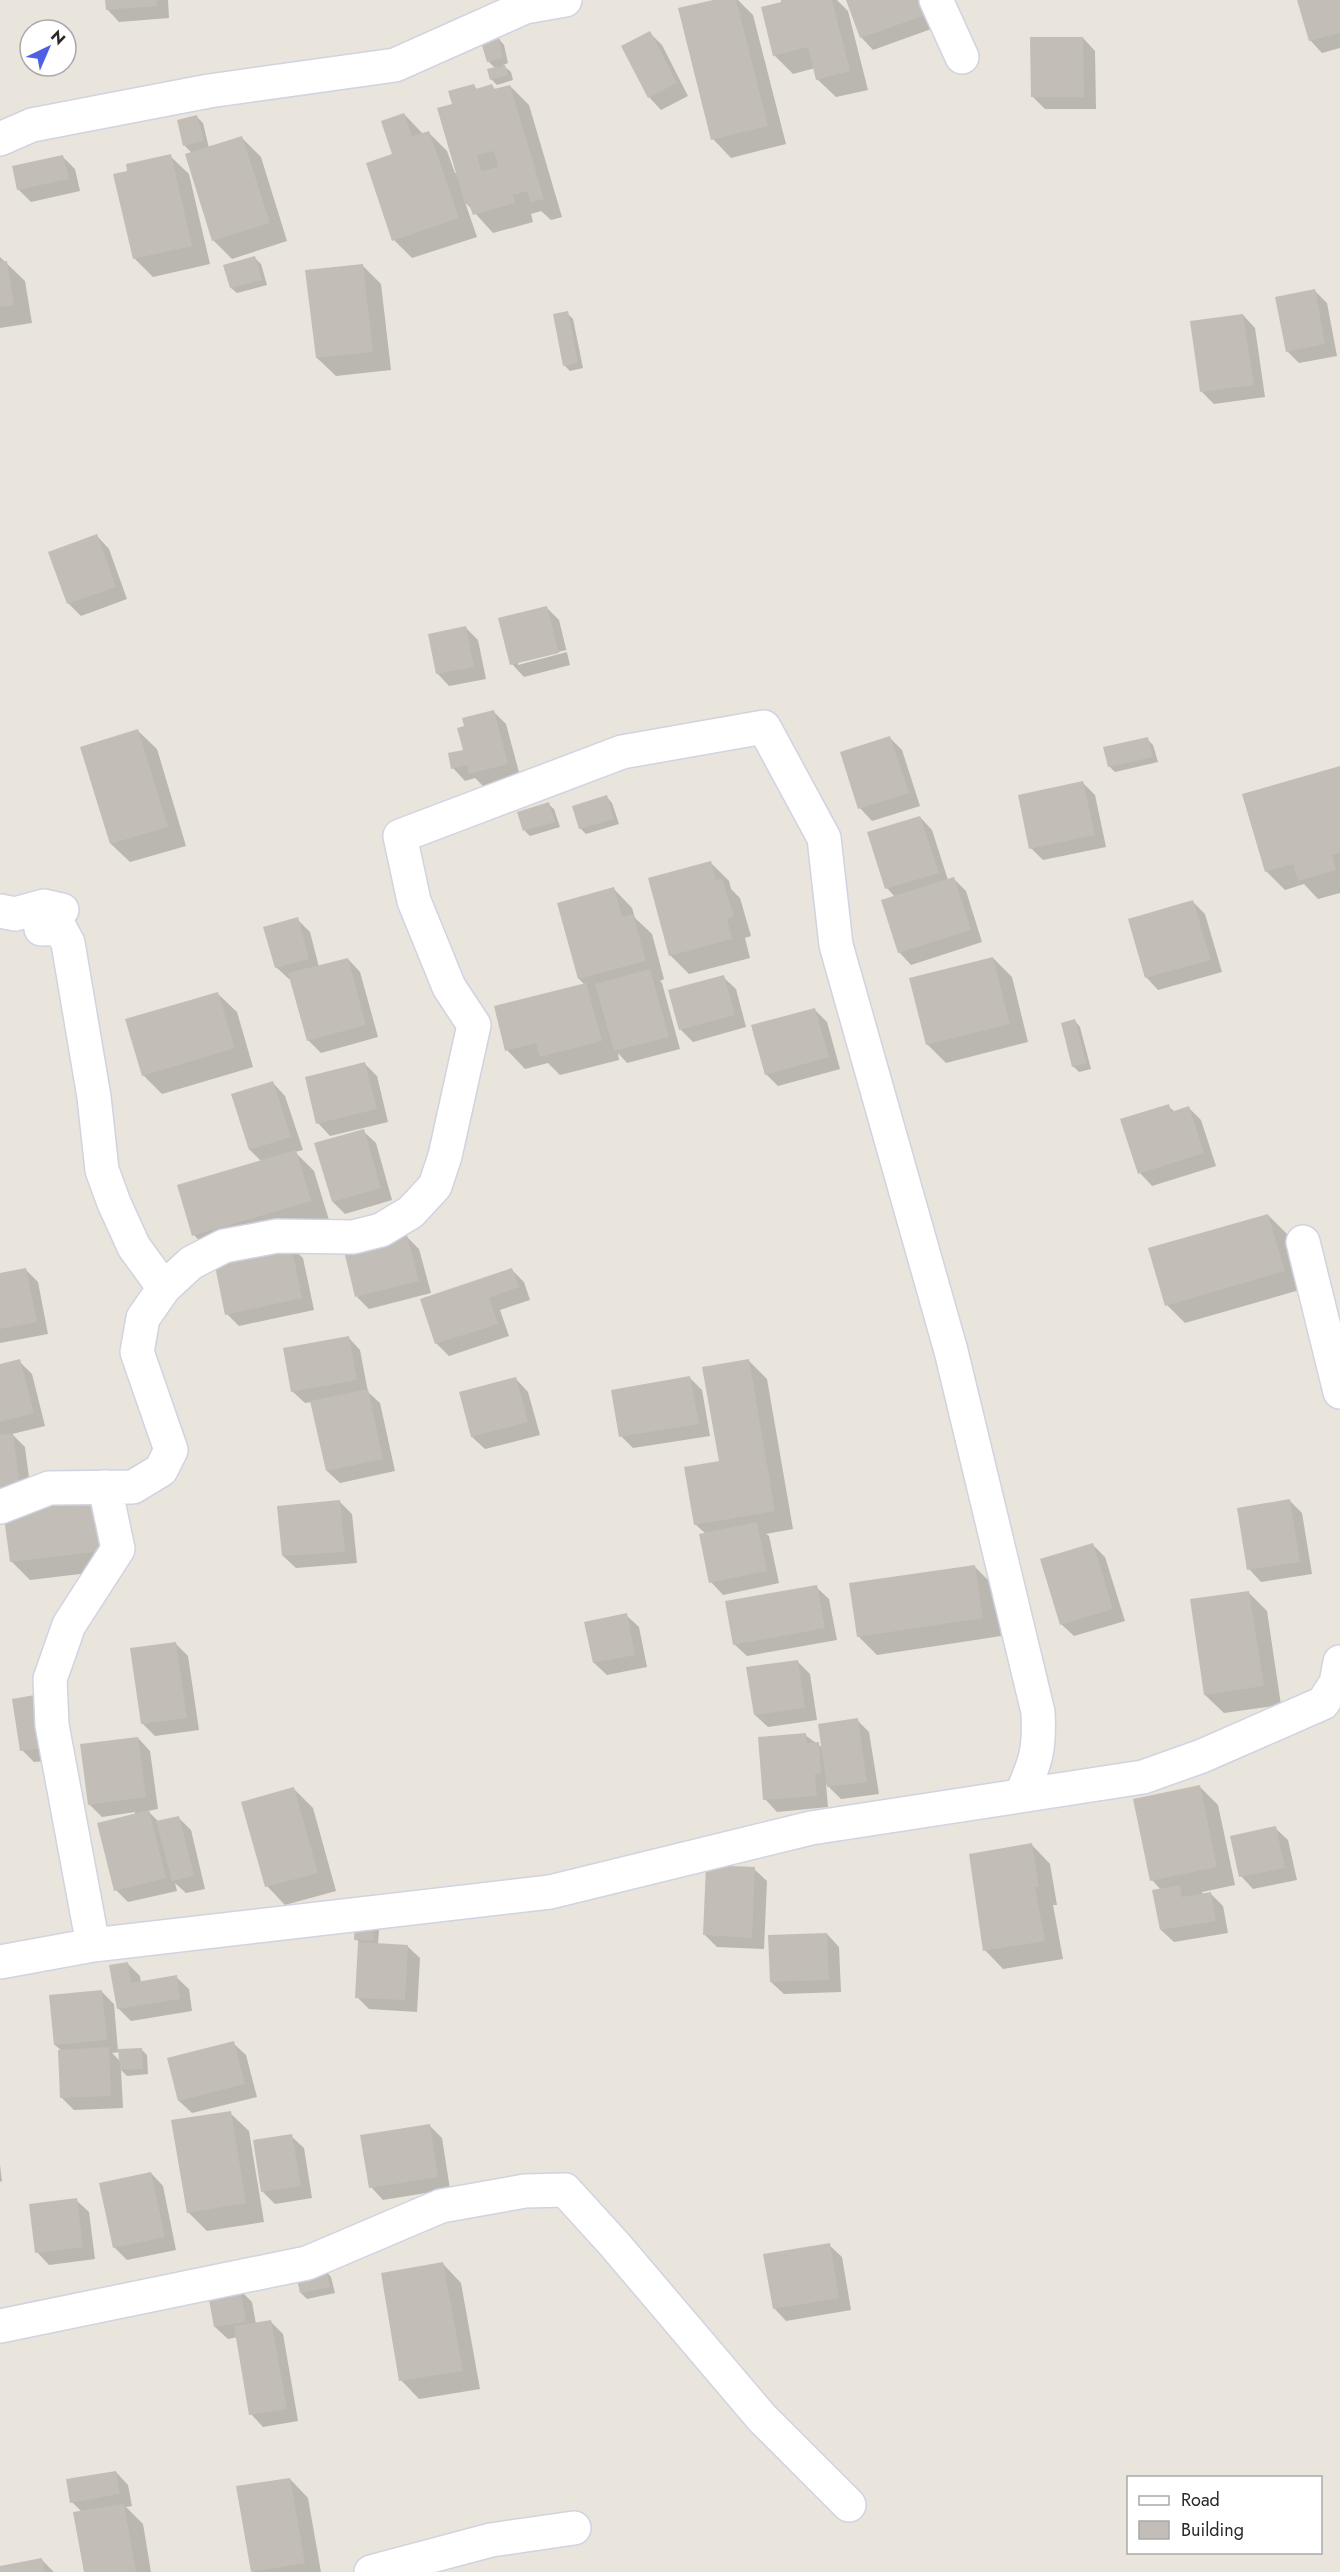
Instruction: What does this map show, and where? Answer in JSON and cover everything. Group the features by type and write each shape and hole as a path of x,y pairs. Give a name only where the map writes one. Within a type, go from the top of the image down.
{"street":[{"path":"0,138 32,125 209,91 394,64 525,7 565,0"},
{"path":"936,0 962,57"},
{"path":"0,1507 49,1488 133,1487 161,1470 171,1450 137,1352 143,1318 164,1288 191,1263 224,1246 277,1236 353,1237 381,1230 411,1212 435,1186 445,1156 474,1025 449,987 414,900 400,836 622,752 764,727 824,838 836,945 951,1351 1035,1700 1040,1740 1035,1764 1021,1794"},
{"path":"0,911 15,914 44,906 62,910 41,929 60,928 68,944 94,1097 102,1170 134,1246 164,1288"},
{"path":"1303,1242 1340,1392"},
{"path":"93,1946 52,1725 50,1679 69,1625 118,1549 105,1486"},
{"path":"0,1962 93,1946 550,1892 811,1827 1143,1777 1202,1756 1323,1702 1336,1683 1340,1662"},
{"path":"0,2326 307,2263 441,2206 525,2191 565,2190 615,2244 762,2418 849,2505"},
{"path":"371,2572 491,2540 574,2528"}],"building":[{"path":"105,0 157,0 157,6 106,10"},
{"path":"713,0 736,0 768,126 711,140 678,8"},
{"path":"781,0 832,0 850,71 816,80 808,47 773,56 761,7 781,2"},
{"path":"846,0 917,0 923,16 860,38"},
{"path":"1297,0 1340,0 1340,33 1309,41"},
{"path":"650,31 677,83 648,98 621,46"},
{"path":"1030,37 1083,37 1084,97 1031,97"},
{"path":"499,38 503,58 487,62 481,42"},
{"path":"505,65 508,75 490,80 487,69"},
{"path":"474,84 476,89 492,84 494,89 510,85 544,199 531,202 527,191 513,195 515,203 473,215 469,204 465,204 437,108 452,104 448,91","holes":["494,151 498,167 481,171 477,155"]},
{"path":"404,113 412,136 429,131 459,218 392,241 366,163 392,154 381,121"},
{"path":"197,115 204,141 183,146 177,120"},
{"path":"242,136 270,223 212,241 185,154"},
{"path":"171,154 192,246 133,259 113,174 127,171 126,164"},
{"path":"63,155 69,179 17,190 12,166"},
{"path":"255,256 262,280 230,288 223,265"},
{"path":"7,261 14,305 0,307 0,262"},
{"path":"363,264 373,352 316,358 305,270"},
{"path":"1315,289 1325,344 1286,352 1275,297"},
{"path":"568,311 578,363 563,366 553,314"},
{"path":"1243,314 1254,385 1200,392 1190,321"},
{"path":"97,534 116,587 67,604 48,552"},
{"path":"547,606 559,653 510,665 498,618"},
{"path":"466,626 474,667 436,674 428,634"},
{"path":"494,710 508,764 469,774 467,765 451,769 448,753 463,750 457,728 464,726 462,718"},
{"path":"138,729 168,827 110,844 80,747"},
{"path":"890,736 909,793 858,809 840,752"},
{"path":"1148,737 1153,757 1108,767 1103,747"},
{"path":"1340,766 1340,853 1332,855 1336,870 1298,881 1293,864 1265,872 1242,794"},
{"path":"1083,781 1095,835 1029,849 1018,795"},
{"path":"607,795 614,819 579,829 572,806"},
{"path":"549,802 555,822 523,831 517,812"},
{"path":"920,816 939,873 885,889 867,832"},
{"path":"711,861 716,880 722,878 734,917 727,919 732,939 669,956 648,878"},
{"path":"954,877 971,930 898,953 881,900"},
{"path":"614,887 622,917 633,914 646,961 578,979 557,903"},
{"path":"1193,900 1211,960 1145,978 1128,919"},
{"path":"298,917 309,959 275,968 263,927"},
{"path":"993,957 1010,1024 926,1045 909,978"},
{"path":"348,958 366,1025 307,1041 288,973"},
{"path":"650,969 669,1037 614,1051 595,984"},
{"path":"724,975 735,1015 679,1030 668,990"},
{"path":"586,983 602,1041 540,1057 536,1043 505,1051 494,1006"},
{"path":"218,992 235,1048 142,1076 125,1019"},
{"path":"815,1008 829,1057 765,1075 751,1025"},
{"path":"1075,1019 1086,1063 1072,1067 1061,1023"},
{"path":"365,1062 377,1109 316,1124 305,1077"},
{"path":"273,1081 291,1137 249,1150 231,1094"},
{"path":"1169,1104 1171,1112 1189,1106 1204,1153 1138,1174 1120,1119"},
{"path":"364,1129 381,1188 332,1202 314,1143"},
{"path":"296,1150 311,1201 192,1236 177,1185"},
{"path":"1268,1214 1285,1271 1165,1306 1148,1248"},
{"path":"407,1235 419,1281 355,1297 344,1251"},
{"path":"291,1244 302,1298 225,1315 214,1261"},
{"path":"26,1268 37,1322 0,1329 0,1273"},
{"path":"512,1268 519,1287 489,1298 498,1324 435,1344 420,1299"},
{"path":"349,1336 357,1380 291,1392 283,1348"},
{"path":"20,1359 34,1413 0,1422 0,1364"},
{"path":"749,1359 775,1511 694,1525 684,1467 719,1461 702,1367"},
{"path":"690,1376 699,1424 619,1437 611,1390"},
{"path":"516,1377 528,1422 471,1437 459,1392"},
{"path":"368,1389 383,1459 326,1471 310,1401"},
{"path":"13,1433 21,1494 0,1497 0,1435"},
{"path":"1290,1499 1300,1562 1247,1570 1237,1508"},
{"path":"98,1500 104,1551 10,1562 3,1510"},
{"path":"340,1500 345,1552 282,1556 277,1506"},
{"path":"757,1522 767,1571 709,1583 699,1534"},
{"path":"1093,1543 1113,1609 1060,1625 1040,1559"},
{"path":"975,1565 983,1618 857,1637 849,1583"},
{"path":"817,1585 825,1628 733,1645 725,1601"},
{"path":"1249,1591 1264,1686 1204,1695 1190,1599"},
{"path":"627,1613 635,1655 593,1663 584,1622"},
{"path":"176,1642 187,1718 141,1724 130,1648"},
{"path":"798,1660 805,1708 754,1715 746,1667"},
{"path":"35,1695 43,1748 20,1751 12,1699"},
{"path":"858,1718 867,1782 827,1787 818,1724"},
{"path":"806,1733 807,1743 819,1742 821,1773 815,1774 817,1796 763,1800 758,1737"},
{"path":"138,1737 146,1797 88,1805 80,1744"},
{"path":"1200,1785 1217,1867 1150,1881 1133,1799"},
{"path":"294,1787 318,1873 265,1887 241,1802"},
{"path":"149,1810 166,1878 114,1891 97,1823"},
{"path":"179,1816 194,1876 172,1881 156,1821"},
{"path":"1276,1826 1285,1868 1239,1877 1230,1836"},
{"path":"1032,1843 1039,1887 1035,1887 1045,1941 983,1951 969,1854"},
{"path":"706,1865 755,1867 752,1938 703,1935"},
{"path":"1180,1885 1182,1897 1211,1892 1216,1921 1160,1930 1152,1890"},
{"path":"355,1921 374,1922 373,1941 354,1940"},
{"path":"827,1933 829,1980 770,1982 768,1935"},
{"path":"358,1942 408,1945 405,2000 355,1998"},
{"path":"128,1962 131,1983 177,1975 180,1999 117,2009 109,1965"},
{"path":"102,1990 107,2040 54,2045 49,1995"},
{"path":"234,2041 245,2084 178,2101 167,2058"},
{"path":"109,2047 111,2096 60,2098 58,2050"},
{"path":"142,2048 143,2069 120,2070 118,2049"},
{"path":"231,2111 246,2203 187,2213 171,2120"},
{"path":"430,2124 438,2177 369,2188 360,2135"},
{"path":"292,2134 301,2186 261,2192 253,2140"},
{"path":"151,2172 165,2237 113,2248 99,2183"},
{"path":"77,2198 83,2247 35,2253 29,2204"},
{"path":"830,2243 839,2298 773,2309 763,2254"},
{"path":"443,2262 463,2371 399,2381 381,2273"},
{"path":"326,2269 330,2287 300,2293 296,2275"},
{"path":"240,2288 246,2322 214,2327 208,2294"},
{"path":"271,2320 287,2409 249,2415 234,2326"},
{"path":"116,2471 120,2494 70,2503 66,2479"},
{"path":"290,2478 305,2563 251,2572 236,2486"},
{"path":"124,2504 136,2572 84,2572 73,2512"},
{"path":"42,2558 45,2572 0,2572 0,2566"}]}
